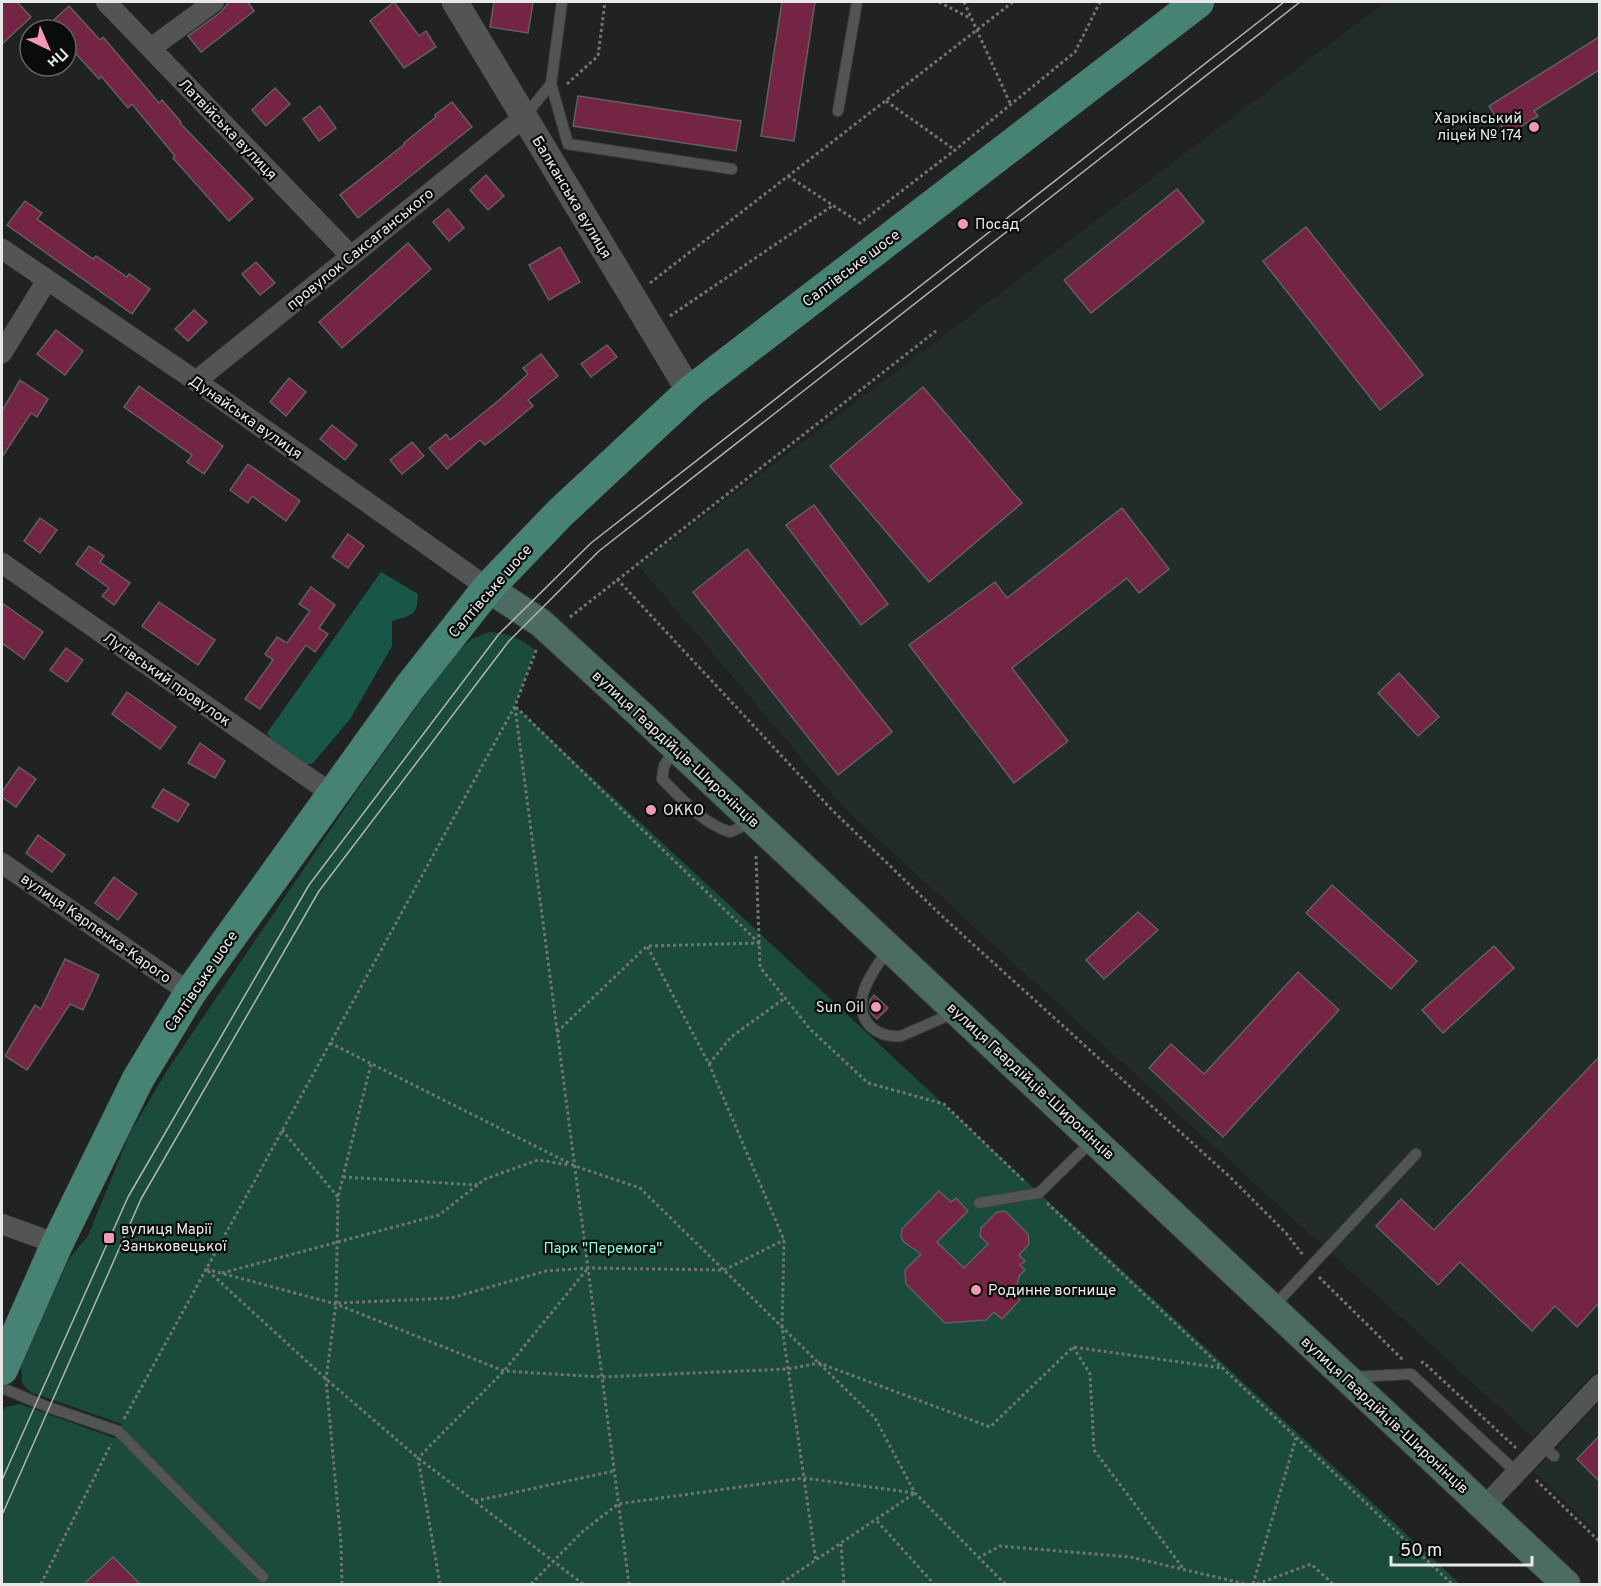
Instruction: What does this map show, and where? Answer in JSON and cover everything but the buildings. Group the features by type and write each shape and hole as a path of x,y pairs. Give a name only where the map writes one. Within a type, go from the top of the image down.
{"main road":[{"name":"Салтівське шосе","path":"2,1369 57,1244 138,1079 190,993 410,687 488,588 560,513 690,392 1198,2"},
{"name":"вулиця Гвардійців-Широнінців","path":"488,588 541,624 1094,1139 1566,1584"}],"street":[{"name":"Латвійська вулиця","path":"105,2 351,256"},
{"path":"151,48 214,2"},
{"name":"Балканська вулиця","path":"455,2 690,392"},
{"name":"провулок Саксаганського","path":"195,381 524,117"},
{"name":"Дунайська вулиця","path":"2,249 195,381 488,588"},
{"path":"2,353 47,280"},
{"name":"Лугівський провулок","path":"2,563 332,794"},
{"name":"вулиця Карпенка-Карого","path":"2,863 190,993"},
{"path":"2,1224 57,1244"},
{"path":"1484,1507 1522,1466 1548,1450 1599,1384"}],"lane":[{"path":"562,2 551,84 568,144 732,169"},
{"path":"838,111 857,2"},
{"path":"524,117 551,84"},
{"path":"889,948 874,970 862,996 863,1014 874,1030 892,1037 901,1036 957,1012"},
{"path":"979,1203 1037,1193 1094,1139"},
{"path":"1272,1309 1416,1154"},
{"path":"1345,1377 1411,1374 1522,1466"},
{"path":"2,1388 48,1407 118,1431 263,1577"}],"path":[{"path":"554,96 598,56 604,2"},
{"path":"939,2 971,19"},
{"path":"964,2 1011,105"},
{"path":"632,297 1013,2"},
{"path":"788,176 860,223 1076,52 1100,2"},
{"path":"885,100 955,150"},
{"path":"651,329 832,206"},
{"path":"936,330 617,579 832,810 944,918 1231,1178 1286,1233 1324,1284 1409,1365"},
{"path":"515,706 760,943"},
{"path":"515,706 629,1584"},
{"path":"41,1584 118,1431 515,706"},
{"path":"754,822 760,967 810,1029 868,1083 944,1104 1452,1584"},
{"path":"557,1032 647,946 760,943"},
{"path":"647,946 709,1064 784,1240 782,1328 816,1561"},
{"path":"709,1064 730,1037 785,998"},
{"path":"330,1043 575,1166 640,1188 874,1418 915,1493 1005,1584"},
{"path":"342,1584 341,1543 326,1379 336,1304 338,1197 371,1064"},
{"path":"282,1130 338,1197"},
{"path":"220,1273 439,1215 485,1179 538,1160 575,1166"},
{"path":"343,1177 478,1185"},
{"path":"336,1304 451,1298 546,1271 588,1268 724,1270 784,1240"},
{"path":"418,1458 504,1371 588,1268"},
{"path":"206,1269 336,1304 504,1371 602,1377 788,1369 819,1363 990,1427 1073,1347"},
{"path":"206,1269 326,1379 418,1458 583,1584"},
{"path":"1073,1347 1222,1368"},
{"path":"1073,1347 1090,1374 1094,1450 1184,1570"},
{"path":"1416,1364 1423,1362 1522,1466 1599,1542"},
{"path":"1255,1584 1296,1438"},
{"path":"418,1458 440,1584"},
{"path":"474,1501 614,1471"},
{"path":"531,1584 582,1532 618,1504 804,1478 915,1493"},
{"path":"780,1584 877,1521 915,1493"},
{"path":"877,1521 934,1584"},
{"path":"842,1544 844,1584"},
{"path":"978,1558 1000,1546 1130,1557 1246,1584"},
{"path":"1255,1584 1311,1564 1333,1584"}],"shaded area":[{"path":"1385,2 1599,2 1599,1367 1533,1438 842,806 639,566"},
{"path":"1599,1403 1599,1534 1534,1472"}],"green space":[{"path":"381,572 418,594 415,611 392,621 392,646 350,719 313,763 305,765 273,742 267,733"},
{"name":"Парк \"Перемога\"","path":"489,632 514,637 535,650 515,706 1460,1584 2,1584 2,1411 6,1407 20,1404 114,1438 122,1424 30,1392 22,1383 21,1365 69,1259 88,1236 130,1133 166,1072 358,789 452,657 472,639"}],"tram line":[{"path":"2,1480 128,1197 309,885 499,634 591,543 1284,2"},
{"path":"2,1515 141,1199 319,891 509,641 599,551 1300,2"}],"place":[{"name":"Харківський ліцей № 174","path":"1534,127"},
{"name":"Посад","path":"963,224"},
{"name":"ОККО","path":"651,810"},
{"name":"Sun Oil","path":"876,1007"},
{"name":"вулиця Марії Заньковецької","path":"109,1238"},
{"name":"Родинне вогнище","path":"976,1290"}]}
